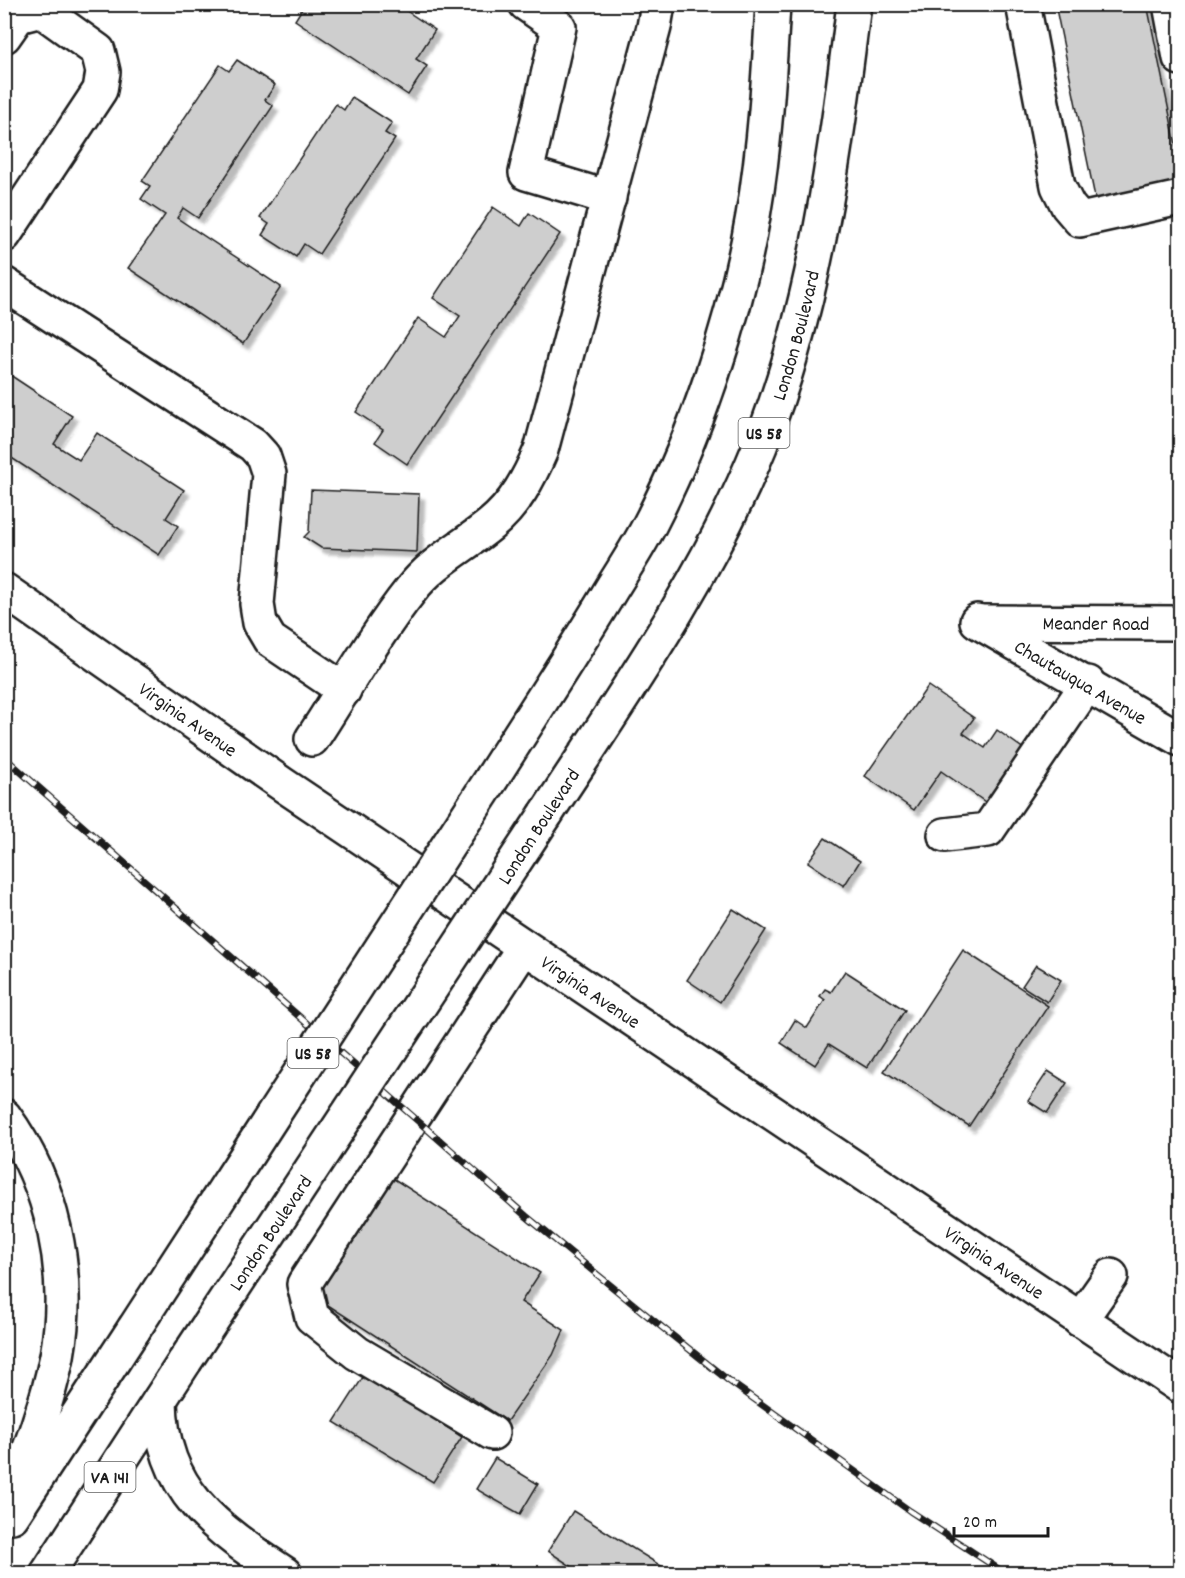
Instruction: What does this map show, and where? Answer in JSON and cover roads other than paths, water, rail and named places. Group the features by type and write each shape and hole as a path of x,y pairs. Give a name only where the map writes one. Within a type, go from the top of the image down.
{"main road":[{"path":"526,4 559,27 526,173 609,198"},
{"path":"312,739 410,590 440,560 490,525 510,505 530,476 541,450 609,198 658,4"},
{"name":"US 58","path":"4,1527 492,778 650,525 690,432 740,278 753,216 767,109 773,4"},
{"name":"London Boulevard","path":"53,1564 546,814 697,576 722,530 760,446 790,359 812,275 836,152 854,4"},
{"path":"1023,4 1058,186 1074,215 1080,220 1180,198"},
{"path":"1170,4 1180,58"},
{"path":"4,36 18,16 40,10 98,51 104,72 100,90 4,234"},
{"path":"4,284 253,444 263,456 269,474 257,604 260,623 270,640 344,690"},
{"name":"Virginia Avenue","path":"4,590 282,784 1180,1386"},
{"name":"Meander Road","path":"978,622 1180,623"},
{"name":"Chautauqua Avenue","path":"978,622 1088,683 1180,739"},
{"path":"945,836 988,830 1088,683"},
{"path":"492,1433 357,1353 312,1317 304,1284 524,947"},
{"path":"4,1116 37,1173 54,1227 61,1274 62,1303 57,1355 43,1410 4,1517"},
{"path":"1080,1320 1112,1276"},
{"path":"160,1400 160,1430 168,1460 189,1495 211,1521 285,1574"}],"railway":[{"path":"4,757 526,1216 643,1312 729,1381 910,1511 1006,1574"}]}
